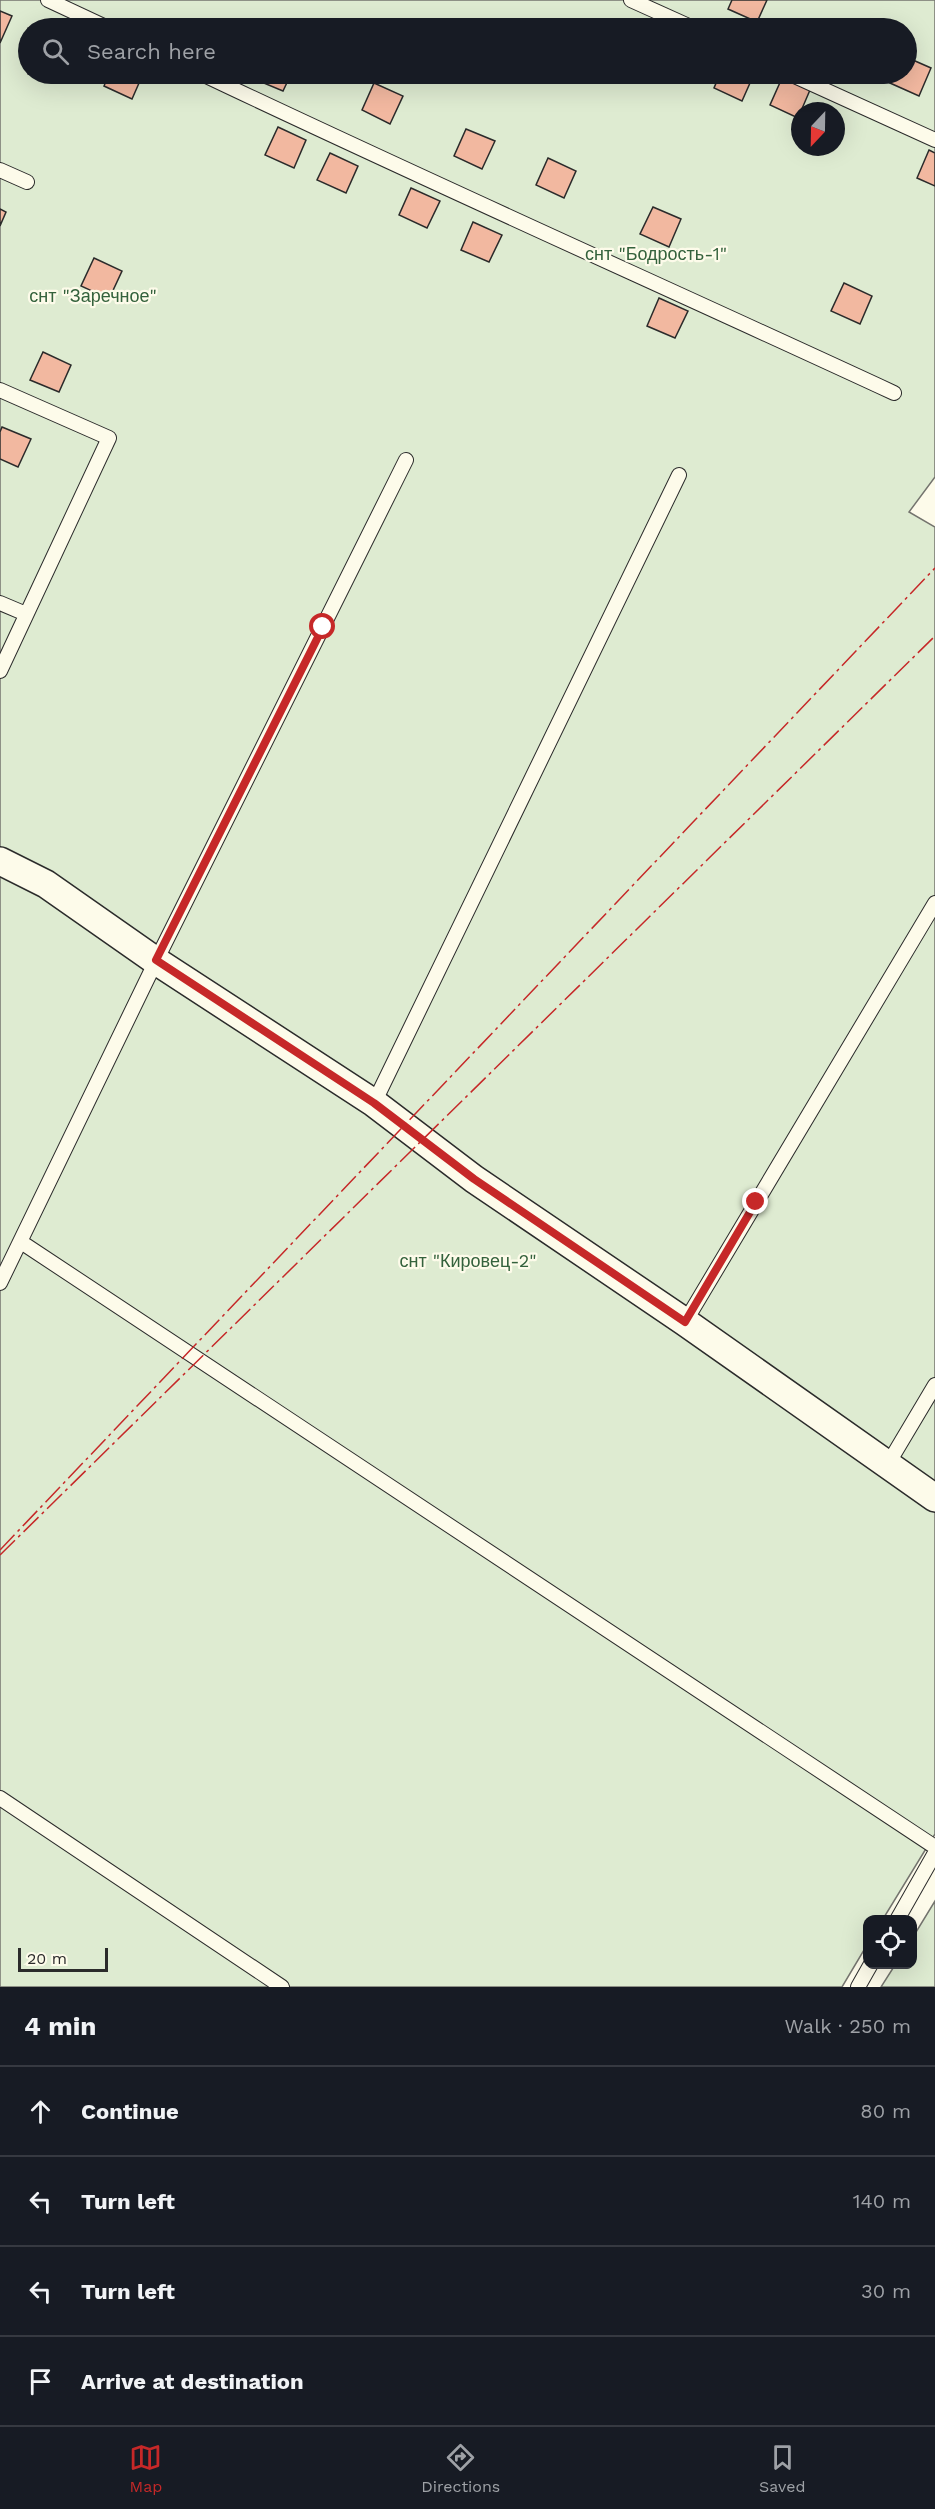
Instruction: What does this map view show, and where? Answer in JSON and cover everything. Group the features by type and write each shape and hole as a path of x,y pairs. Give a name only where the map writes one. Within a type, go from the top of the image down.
{"street":[{"path":"0,861 46,884 156,960 374,1103 474,1179 685,1322 935,1498"}],"lane":[{"path":"48,0 87,18"},
{"path":"631,0 671,18"},
{"path":"223,84 492,210 894,393"},
{"path":"812,84 932,139 935,124"},
{"path":"0,170 27,182"},
{"path":"0,390 109,438 0,671"},
{"path":"0,1283 156,960 406,460"},
{"path":"374,1103 679,475"},
{"path":"0,603 26,614"},
{"path":"685,1322 935,903"},
{"path":"21,1242 935,1847"},
{"path":"888,1464 935,1385"},
{"path":"0,1798 282,1987"},
{"path":"900,1915 935,1853"},
{"path":"858,1987 869,1969"}],"green space":[{"name":"снт \"Кировец-2\"","path":"0,0 935,0 935,477 909,512 935,527 935,1834 885,1915 863,1915 863,1952 842,1987 0,1987"},
{"path":"935,1901 935,1987 881,1987 892,1969 917,1969 917,1930"}],"building":[{"path":"732,0 767,0 759,18 748,18 728,9"},
{"path":"0,11 12,16 0,43"},
{"path":"917,62 931,68 919,96 892,84 917,84"},
{"path":"105,84 139,84 132,99 104,86"},
{"path":"266,84 286,84 283,91"},
{"path":"374,84 403,96 390,124 362,110"},
{"path":"716,84 750,84 742,101 714,88"},
{"path":"779,84 796,84 810,90 805,102 791,102 791,115 770,105"},
{"path":"278,127 306,140 294,168 265,155"},
{"path":"466,129 495,141 482,169 454,156"},
{"path":"929,150 935,153 935,186 917,178"},
{"path":"330,153 358,166 346,193 317,180"},
{"path":"548,158 576,171 564,198 536,185"},
{"path":"411,188 440,201 427,228 399,215"},
{"path":"653,207 681,219 669,247 640,234"},
{"path":"0,209 6,212 0,226"},
{"path":"473,222 502,235 489,262 461,250"},
{"path":"94,258 122,271 109,299 81,286"},
{"path":"844,283 872,296 860,324 831,311"},
{"path":"659,298 688,311 675,338 647,326"},
{"path":"43,352 71,365 59,392 30,380"},
{"path":"2,427 31,439 18,467 0,459"}],"power":[{"path":"0,1550 935,568"},
{"path":"0,1555 935,636"}],"route":[{"path":"323,627 156,960 374,1103 474,1179 685,1322 756,1202"}],"park label":[{"name":"снт \"Бодрость-1\"","path":"656,253"},
{"name":"снт \"Заречное\"","path":"93,295"}]}
